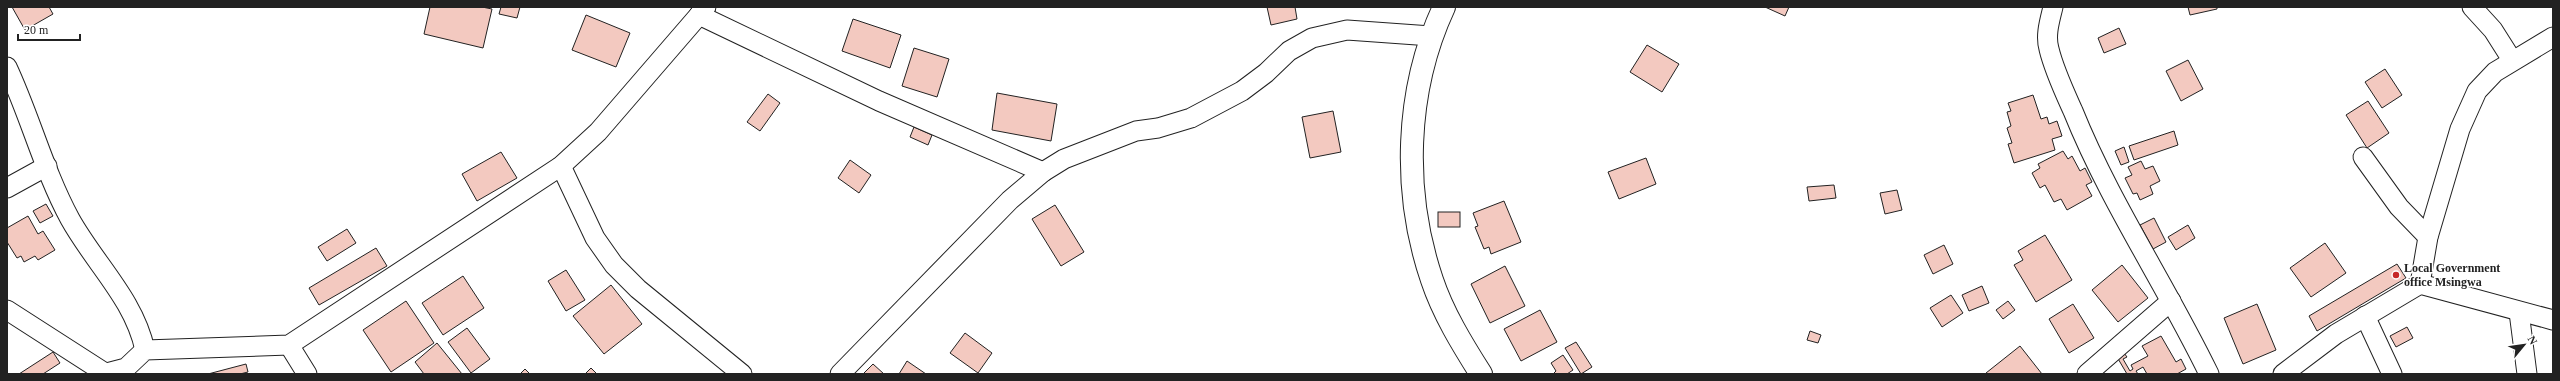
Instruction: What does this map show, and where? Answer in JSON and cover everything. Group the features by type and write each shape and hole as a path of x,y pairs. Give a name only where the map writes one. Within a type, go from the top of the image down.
{"street":[{"path":"1444,7 1431,36 1418,83 1412,140 1415,220 1432,280 1457,336 1481,374"},
{"path":"2053,7 2048,27 2048,48 2087,147 2209,374"},
{"path":"2472,7 2492,30 2512,60"},
{"path":"7,310 104,373 126,368 146,350 290,344 561,166 598,132 702,11 879,101 1043,172"},
{"path":"840,374 1010,200 1043,172 1064,159 1136,131 1191,118 1242,91 1266,73 1289,51 1312,38 1347,30 1431,36"},
{"path":"2420,284 2428,237 2460,129 2477,91 2495,72 2512,60 2553,37"},
{"path":"7,66 25,105 47,166 80,235 130,308 141,329 146,350"},
{"path":"2363,157 2399,207 2428,237"},
{"path":"7,188 47,166"},
{"path":"561,166 595,238 614,265 638,289 742,374"},
{"path":"2283,374 2364,316 2420,284 2553,320"},
{"path":"2087,374 2171,301"},
{"path":"2520,312 2527,374"},
{"path":"2364,316 2392,374"},
{"path":"290,344 307,374"}],"building":[{"path":"12,7 49,7 53,14 25,30"},
{"path":"430,7 482,7 492,9 483,48 424,34"},
{"path":"501,7 520,7 517,18 499,14"},
{"path":"1267,7 1295,7 1297,19 1271,25"},
{"path":"1765,7 1789,7 1785,16"},
{"path":"2188,7 2217,7 2217,9 2190,15"},
{"path":"586,15 630,33 616,67 572,50"},
{"path":"853,19 901,35 890,68 842,51"},
{"path":"2119,28 2126,44 2104,53 2098,38"},
{"path":"1647,45 1679,64 1662,92 1630,72"},
{"path":"914,48 949,59 937,97 902,86"},
{"path":"2188,60 2203,89 2181,101 2166,71"},
{"path":"2385,69 2402,95 2382,108 2365,82"},
{"path":"997,93 1057,104 1051,141 992,130"},
{"path":"768,94 780,103 760,131 747,122"},
{"path":"2033,95 2041,119 2047,117 2049,124 2057,121 2062,136 2052,139 2055,150 2014,163 2008,144 2012,143 2007,128 2011,126 2007,112 2011,111 2008,103"},
{"path":"2368,101 2389,133 2367,148 2346,115"},
{"path":"1333,111 1341,152 1310,158 1302,117"},
{"path":"914,127 932,135 928,145 910,137"},
{"path":"2174,131 2178,145 2134,160 2129,146"},
{"path":"2124,147 2129,162 2121,165 2115,151"},
{"path":"2063,151 2068,159 2072,156 2080,171 2085,168 2092,182 2086,185 2092,196 2067,210 2061,199 2054,202 2045,185 2040,188 2032,173 2040,168 2038,164"},
{"path":"501,152 517,178 477,201 462,174"},
{"path":"1646,158 1656,184 1619,199 1608,172"},
{"path":"850,160 871,175 859,193 838,178"},
{"path":"2141,161 2145,169 2153,166 2160,181 2150,186 2153,194 2140,200 2137,193 2133,194 2125,178 2132,175 2128,167"},
{"path":"1834,185 1836,198 1809,201 1807,187"},
{"path":"1897,190 1902,210 1885,214 1880,193"},
{"path":"1504,201 1521,242 1491,254 1489,247 1484,249 1475,227 1478,226 1473,213"},
{"path":"46,204 53,216 40,223 33,211"},
{"path":"1055,205 1084,252 1061,266 1032,219"},
{"path":"1438,212 1460,212 1460,227 1438,227"},
{"path":"28,216 38,234 43,231 55,250 38,260 35,256 24,262 21,256 17,258 7,242 7,228"},
{"path":"2154,218 2166,242 2153,249 2140,225"},
{"path":"2188,225 2195,238 2176,250 2168,237"},
{"path":"347,229 356,243 327,261 318,247"},
{"path":"2045,235 2072,280 2036,302 2014,265 2023,260 2018,251"},
{"path":"2325,243 2346,273 2311,297 2290,268"},
{"path":"1944,245 1953,264 1933,274 1924,255"},
{"path":"376,248 387,266 319,305 309,288"},
{"path":"2397,264 2406,278 2317,331 2309,316"},
{"path":"2122,265 2148,298 2118,322 2092,290"},
{"path":"1505,266 1525,306 1490,323 1471,284"},
{"path":"566,270 585,300 566,311 548,281"},
{"path":"463,276 484,308 443,335 422,303"},
{"path":"611,285 642,324 604,354 573,316"},
{"path":"1982,286 1989,303 1969,311 1962,295"},
{"path":"1951,295 1963,313 1942,327 1930,308"},
{"path":"406,301 434,343 391,372 363,330"},
{"path":"2008,301 2015,310 2003,319 1996,310"},
{"path":"2073,304 2094,338 2069,353 2049,319"},
{"path":"2257,304 2276,350 2243,364 2224,318"},
{"path":"1540,310 1557,342 1521,361 1504,329"},
{"path":"2407,327 2413,338 2396,347 2390,336"},
{"path":"467,328 490,359 471,373 448,342"},
{"path":"1810,331 1821,335 1818,343 1807,340"},
{"path":"965,333 992,353 978,373 950,353"},
{"path":"2161,336 2176,362 2181,359 2186,369 2177,374 2147,374 2143,367 2136,371 2138,374 2127,374 2117,357 2124,353 2127,357 2123,359 2130,371 2133,369 2131,365 2148,356 2142,346"},
{"path":"1576,342 1592,367 1581,374 1565,348"},
{"path":"437,343 462,374 424,374 415,362"},
{"path":"2020,346 2042,374 1986,373"},
{"path":"53,352 60,363 43,374 19,374"},
{"path":"1563,355 1573,370 1567,374 1553,374 1556,371 1551,363"},
{"path":"907,361 926,374 899,374"},
{"path":"246,364 248,372 240,374 208,374"},
{"path":"873,364 884,374 863,374"},
{"path":"591,368 597,374 585,374"},
{"path":"525,369 530,374 520,374"}],"place":[{"name":"Local Government office Msingwa","path":"2396,275"}]}
